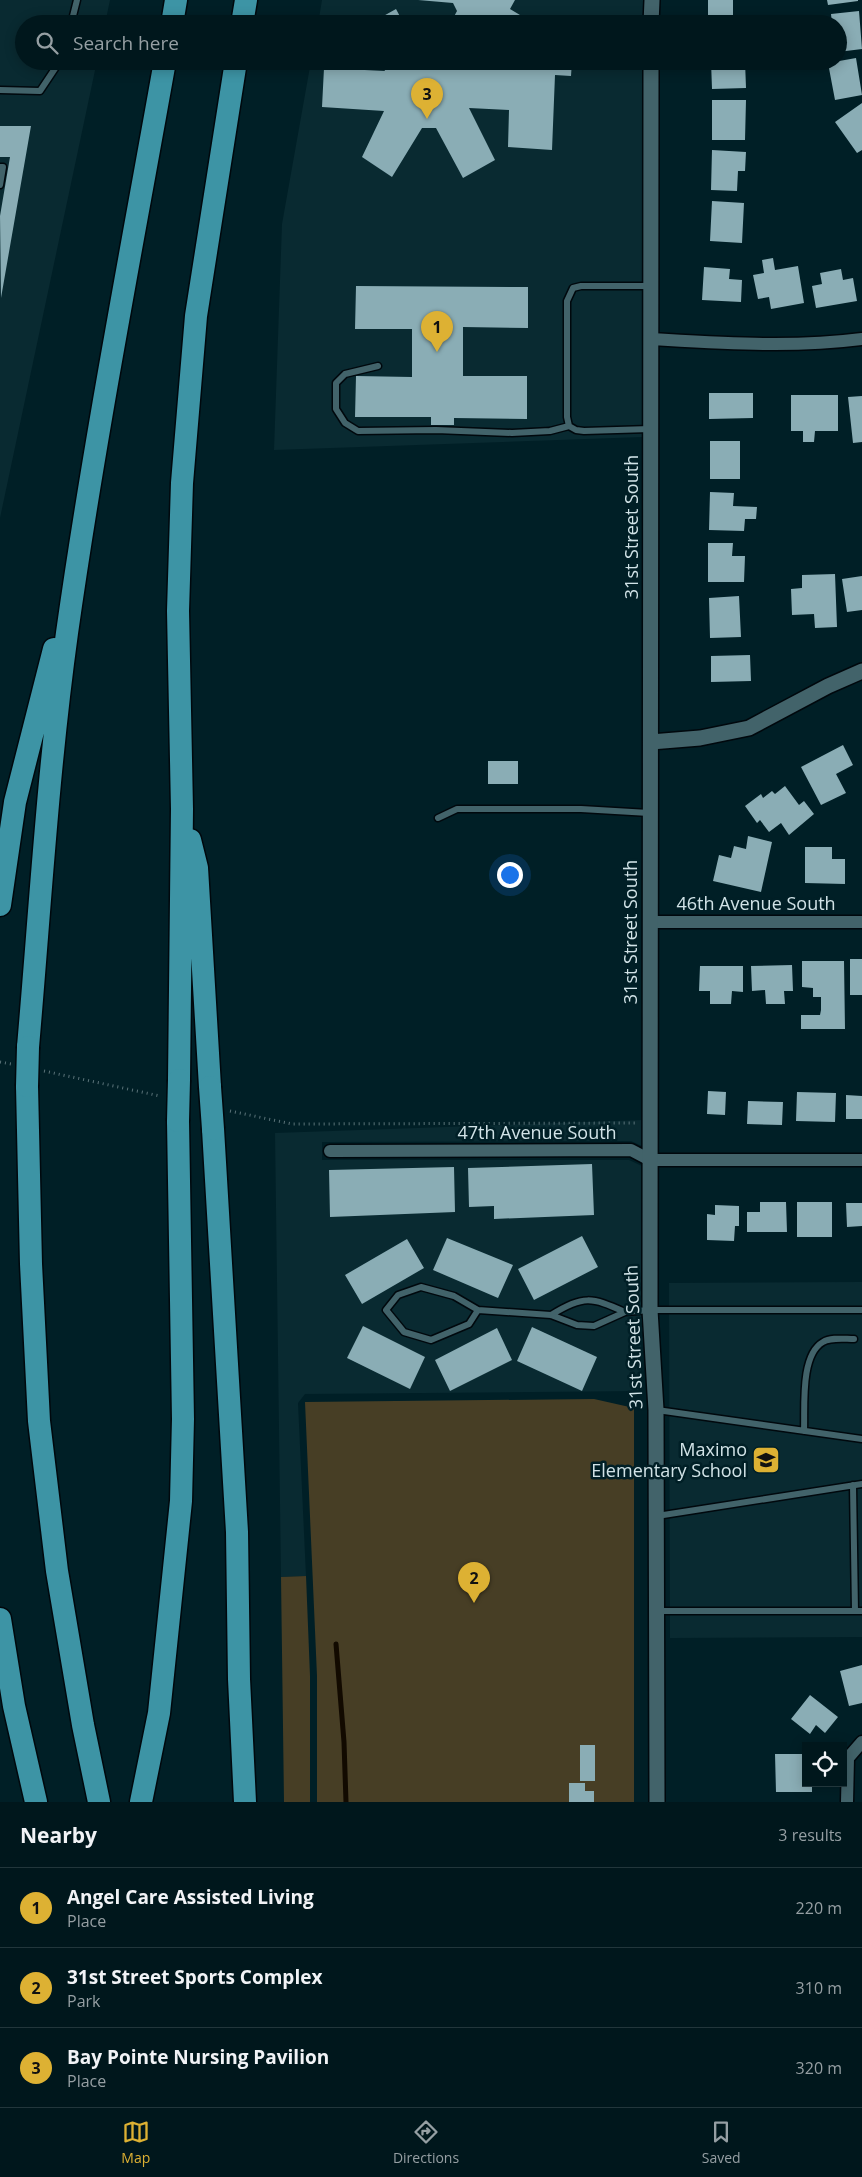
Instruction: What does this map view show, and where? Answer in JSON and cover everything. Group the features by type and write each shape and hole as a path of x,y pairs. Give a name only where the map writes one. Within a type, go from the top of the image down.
{"highway":[{"path":"174,15 176,0"},
{"path":"244,15 246,0"},
{"path":"99,1802 83,1726 57,1571 39,1420 31,1264 28,1067 41,878 67,634 163,70"},
{"path":"141,1802 159,1713 181,1501 183,1420 178,1122 172,1089 182,809 178,611 182,483 196,316 235,70"},
{"path":"0,905 15,802 84,529"},
{"path":"182,809 197,868 237,1532 239,1679 245,1802"},
{"path":"0,1619 14,1706 36,1802"}],"street":[{"path":"652,0 652,15"},
{"name":"31st Street South","path":"651,70 650,1310 656,1410 657,1802"},
{"path":"651,339 730,344 790,345 862,338"},
{"path":"651,742 700,738 749,728 828,686 862,671"},
{"name":"46th Avenue South","path":"650,922 862,922"},
{"name":"47th Avenue South","path":"330,1151 631,1150 650,1160 862,1160"},
{"path":"847,1802 848,1758 862,1742"}],"lane":[{"path":"73,15 77,0"},
{"path":"0,90 40,91 54,70"},
{"path":"0,167 3,167 0,185"},
{"path":"651,286 581,286 573,288 567,301 567,417 570,426 576,430 584,431 651,429"},
{"path":"378,366 345,374 336,383 336,409 345,423 358,431 436,430 512,433 550,431 570,426"},
{"path":"438,818 457,809 582,810 651,813"},
{"path":"478,1310 469,1324 431,1340 404,1332 386,1310 398,1295 421,1287 454,1296 478,1310 551,1315 578,1325 594,1326 625,1312 650,1310 862,1310"},
{"path":"551,1315 570,1304 584,1300 600,1301 625,1312"},
{"path":"804,1431 806,1377 809,1360 814,1350 823,1341 837,1338 854,1339"},
{"path":"656,1410 862,1439"},
{"path":"657,1516 862,1484"},
{"path":"657,1611 859,1611 852,1485"}],"path":[{"path":"0,1062 172,1089"},
{"path":"224,1110 292,1124 629,1124 650,1122"}],"shaded area":[{"path":"0,0 110,0 107,15 15,15 15,70 95,70 0,518"},
{"path":"322,0 643,0 643,15 320,15"},
{"path":"309,70 643,70 643,437 274,450 282,224"},
{"path":"642,1120 642,1146 631,1141 322,1142 322,1160 629,1160 642,1166 641,1391 305,1394 298,1403 306,1576 281,1577 275,1133"},
{"name":"Maximo Elementary School","path":"862,1282 862,1637 670,1638 669,1283"},
{"path":"594,1399 634,1408 634,1802 317,1802 317,1676 305,1402"},
{"path":"306,1576 310,1676 310,1802 284,1802 281,1577"}],"building":[{"path":"418,0 515,0 510,9 520,15 455,15 457,11 453,3"},
{"path":"708,0 733,0 733,15 708,15"},
{"path":"827,0 858,0 858,1 828,5"},
{"path":"396,9 399,15 385,15"},
{"path":"859,11 862,49 847,51 847,15 831,14"},
{"path":"856,58 862,95 835,100 829,70 847,70 847,60"},
{"path":"324,70 571,70 571,76 555,75 552,150 508,147 509,110 469,108 495,160 463,178 436,128 422,128 392,177 362,157 384,111 322,107"},
{"path":"711,70 745,70 746,88 712,89"},
{"path":"712,100 746,100 745,140 712,140"},
{"path":"862,103 862,150 857,153 835,122"},
{"path":"0,126 31,126 1,298 0,216 10,157 0,157"},
{"path":"712,150 746,152 745,171 738,171 737,191 711,190"},
{"path":"712,201 744,203 742,243 710,241"},
{"path":"773,258 775,270 798,266 804,303 771,309 769,297 758,299 753,275 764,273 762,260"},
{"path":"704,267 730,269 729,279 742,280 741,302 702,300"},
{"path":"841,269 843,280 853,278 857,301 816,308 812,286 822,284 820,273"},
{"path":"356,286 528,287 528,328 463,327 463,376 527,376 527,419 454,418 454,425 431,425 431,417 355,417 356,376 412,377 412,329 355,329"},
{"path":"709,393 753,393 753,418 709,419"},
{"path":"791,395 838,395 838,431 815,431 814,442 803,442 803,431 791,431"},
{"path":"862,396 862,442 853,443 848,397"},
{"path":"710,441 740,441 740,479 710,479"},
{"path":"710,492 734,493 733,506 757,507 756,519 745,519 744,531 709,530"},
{"path":"708,543 733,543 732,556 745,556 744,582 708,582"},
{"path":"835,574 837,627 815,628 814,614 792,615 791,589 802,588 802,575"},
{"path":"862,576 862,610 847,612 842,579"},
{"path":"739,596 741,637 710,638 709,598"},
{"path":"750,655 751,681 711,682 711,656"},
{"path":"843,745 853,765 836,774 846,793 821,805 801,767"},
{"path":"488,761 518,761 518,784 488,784"},
{"path":"785,786 799,805 804,801 814,814 789,835 781,823 769,832 760,820 757,823 745,806 761,794 763,798 772,791 775,794"},
{"path":"748,836 772,842 761,892 713,881 719,855 731,858 734,846 746,849"},
{"path":"805,847 832,847 832,859 845,859 845,884 805,883"},
{"path":"850,959 862,959 862,995 850,995"},
{"path":"802,961 844,961 845,1029 801,1029 801,1015 820,1015 821,1010 821,997 813,997 813,988 802,987"},
{"path":"792,965 793,991 784,991 785,1004 766,1004 765,990 752,991 751,966"},
{"path":"700,966 743,966 743,992 732,991 731,1004 710,1004 710,991 699,991"},
{"path":"708,1091 726,1092 725,1115 707,1114"},
{"path":"797,1092 836,1093 835,1122 796,1121"},
{"path":"846,1095 862,1096 862,1119 846,1119"},
{"path":"748,1101 783,1102 782,1125 747,1124"},
{"path":"592,1164 594,1215 494,1219 494,1206 469,1207 468,1168"},
{"path":"454,1167 455,1212 330,1217 329,1170"},
{"path":"760,1202 786,1202 787,1232 747,1232 747,1212 760,1212"},
{"path":"797,1202 832,1202 832,1237 797,1237"},
{"path":"846,1203 862,1203 862,1226 847,1227"},
{"path":"715,1205 739,1206 739,1226 735,1226 734,1241 707,1240 707,1214 715,1215"},
{"path":"582,1236 598,1267 534,1300 518,1269"},
{"path":"447,1238 513,1265 498,1298 433,1270"},
{"path":"407,1239 424,1268 362,1304 345,1275"},
{"path":"363,1326 425,1357 410,1389 347,1358"},
{"path":"532,1327 597,1357 582,1391 517,1361"},
{"path":"497,1328 512,1360 450,1391 435,1360"},
{"path":"862,1665 862,1703 849,1706 840,1671"},
{"path":"810,1695 838,1717 825,1733 816,1725 810,1734 791,1719"},
{"path":"580,1745 595,1745 595,1781 580,1781"},
{"path":"775,1754 802,1754 802,1787 812,1787 812,1792 776,1792"},
{"path":"569,1783 585,1783 585,1791 594,1791 594,1802 569,1802"}],"waterway":[{"path":"336,1644 344,1742 346,1802"}],"place":[{"name":"Bay Pointe Nursing Pavilion","path":"427,119"},
{"name":"Angel Care Assisted Living","path":"437,352"},
{"name":"Maximo Elementary School","path":"766,1460"},
{"name":"31st Street Sports Complex","path":"474,1603"}]}
